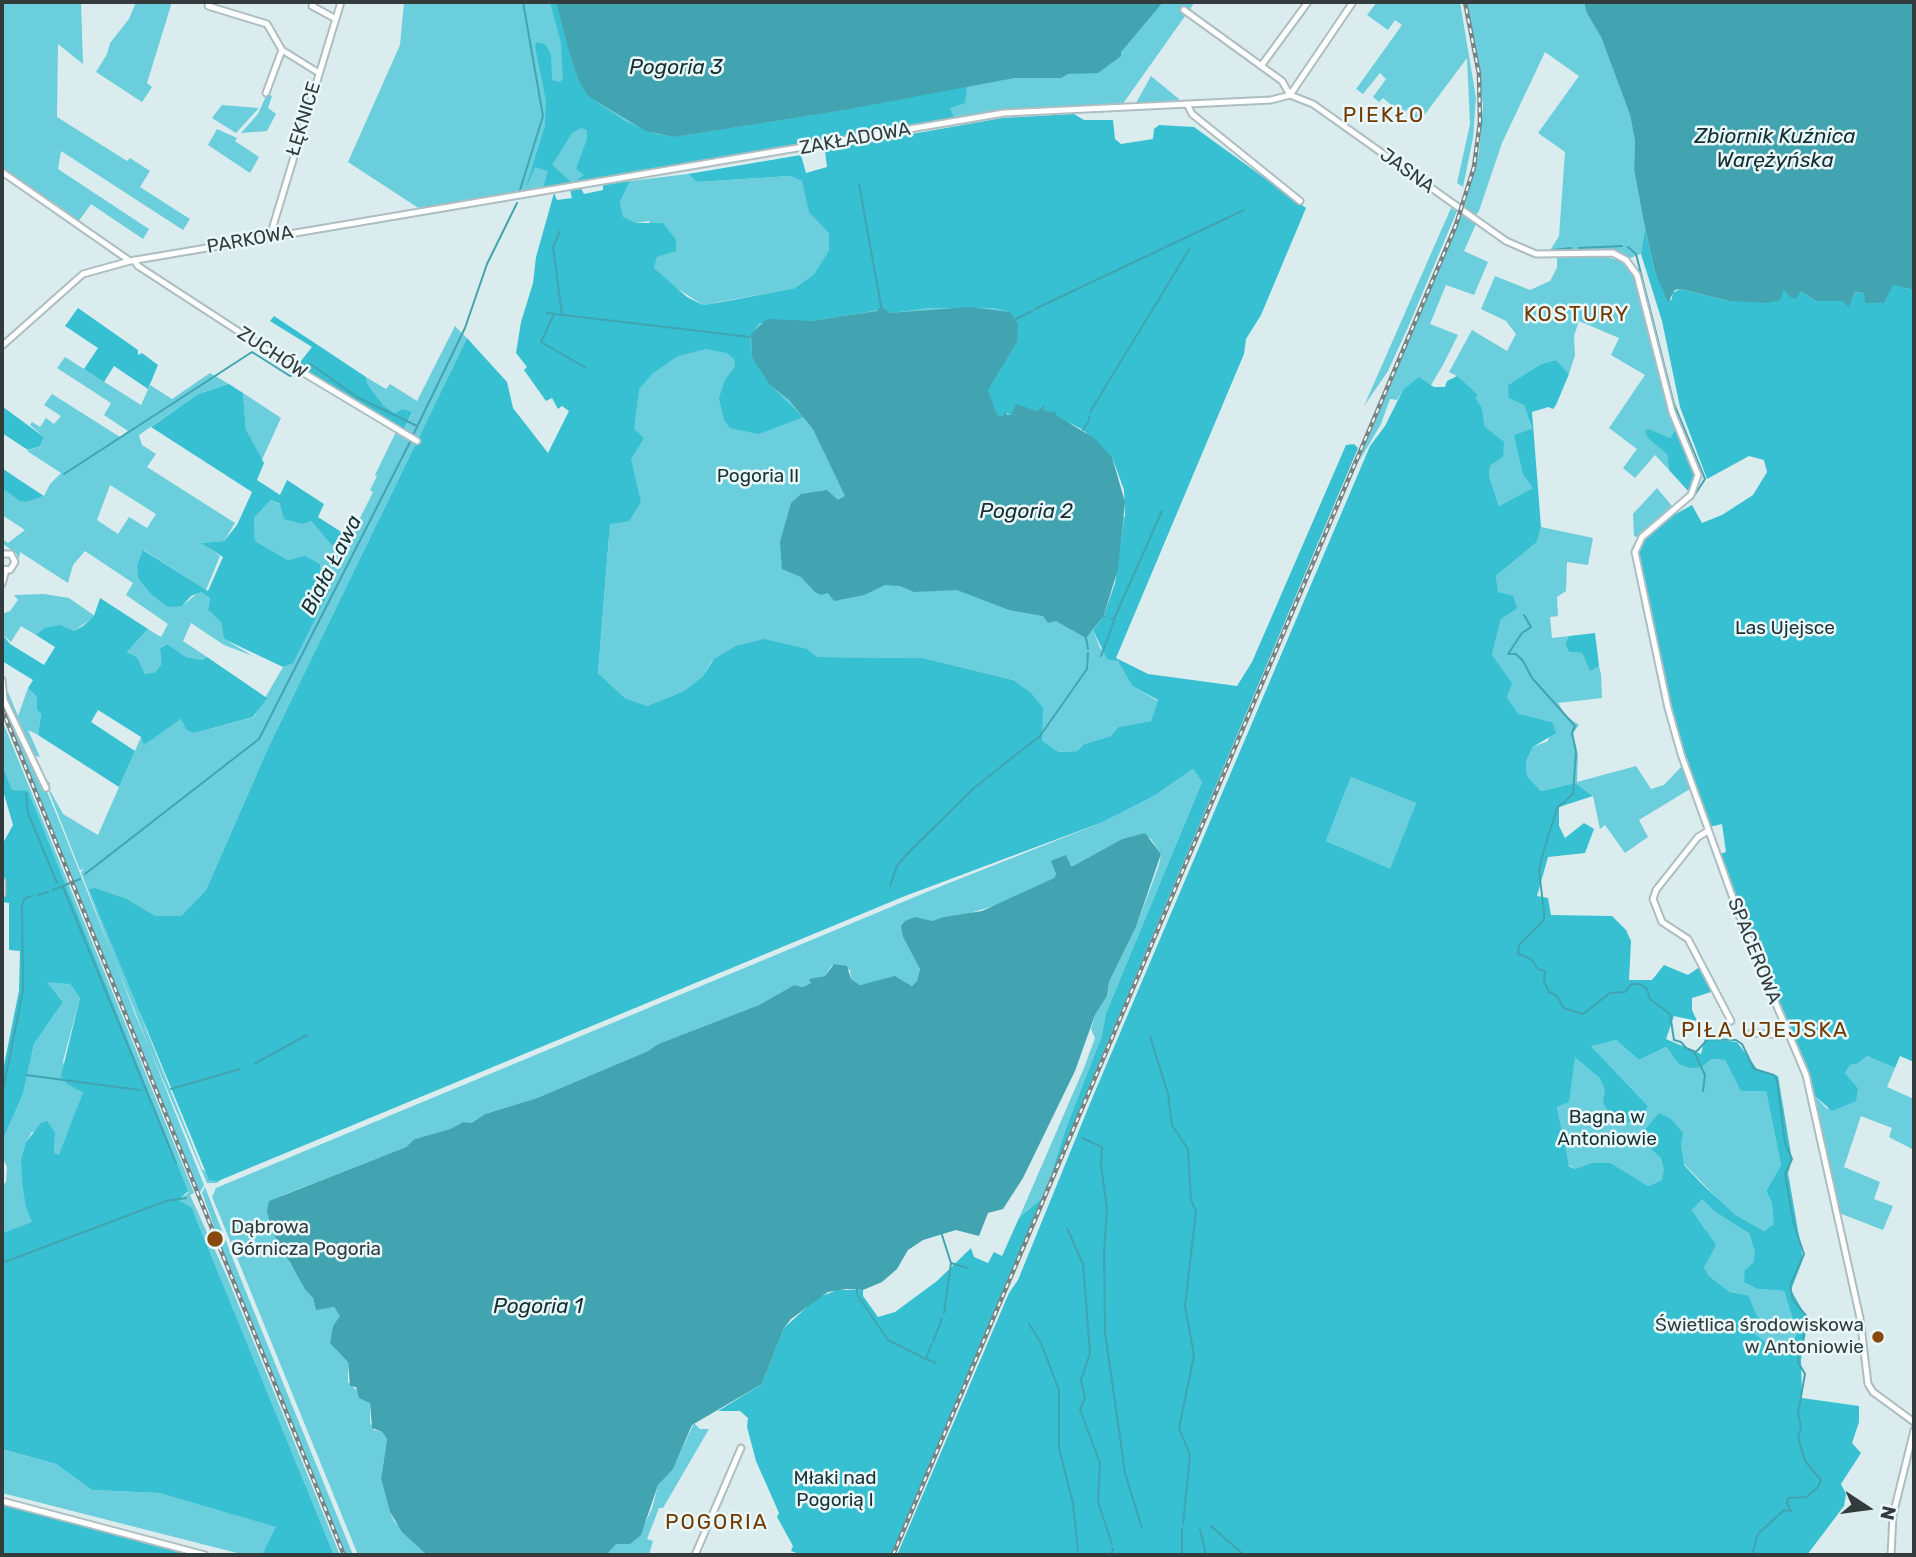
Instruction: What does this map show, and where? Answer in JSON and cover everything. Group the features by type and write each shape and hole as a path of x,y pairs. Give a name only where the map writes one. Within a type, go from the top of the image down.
{"street":[{"path":"314,2 312,6 336,19"},
{"name":"ŁĘKNICE","path":"270,236 341,2"},
{"path":"1261,66 1308,2"},
{"path":"1290,95 1353,2"},
{"path":"208,6 266,23 282,50 319,73"},
{"name":"JASNA","path":"1184,10 1283,82 1290,95 1316,106 1514,246 1536,254 1613,253 1634,268 1672,412 1697,468 1698,482 1691,495 1638,542"},
{"path":"267,93 282,50"},
{"name":"ZAKŁADOWA","path":"525,195 1004,113 1271,100 1290,95"},
{"path":"1187,104 1192,114 1300,201"},
{"name":"ZUCHÓW","path":"2,173 138,266 303,373 416,441"},
{"name":"PARKOWA","path":"2,346 83,274 132,260 525,195"},
{"name":"SPACEROWA","path":"1638,542 1636,564 1681,754 1743,926 1808,1081 1860,1318 1868,1384 1875,1394 1914,1420"},
{"path":"2,553 11,554 15,559 14,566 4,570 2,583"},
{"path":"2,680 4,700 46,788"},
{"path":"1708,831 1698,837 1656,890 1653,899 1661,922 1688,939 1731,1021"},
{"path":"2,881 2,894"},
{"path":"1751,1033 1788,1033"},
{"path":"1896,1555 1891,1555 1893,1515 1914,1430"},
{"path":"695,1555 741,1448"},
{"path":"2,1501 205,1555"}],"green space":[{"path":"2,2 81,2 83,64 58,44 57,117 127,161 130,158 150,171 140,187 190,219 183,230 61,151 58,169 149,229 143,239 91,204 78,222 59,206 2,170"},
{"path":"136,2 172,2 147,83 152,87 142,102 96,72 110,43 129,19"},
{"path":"404,2 1195,2 1122,105 1021,110 420,209 348,162 400,45"},
{"path":"550,2 556,2 579,82 589,97 625,121 656,134 674,137 845,110 967,86 965,103 950,108 954,118 575,182 584,175 576,169 587,139 587,130 581,128 572,133 552,165 573,184 543,189 548,171 535,167 525,190 545,126 546,101 535,46 537,42 546,45 551,55 552,80 560,82 563,79 561,43"},
{"path":"1377,2 1460,2 1476,98 1473,138 1463,187 1457,183 1470,124 1467,58 1417,125 1411,121 1417,111 1409,107 1403,115 1383,98 1379,102 1373,97 1386,79 1380,73 1363,94 1356,89 1402,25 1395,20 1388,30 1367,15"},
{"path":"1466,2 1584,2 1601,37 1630,115 1635,141 1634,170 1645,228 1641,254 1630,258 1612,250 1549,252 1559,236 1565,152 1538,133 1579,76 1545,52 1502,143 1479,211 1475,216 1464,208 1479,152 1483,105"},
{"path":"1151,76 1179,99 1179,100 1136,103"},
{"path":"267,94 272,96 268,108 276,114 267,131 241,133 258,114"},
{"path":"222,105 258,109 236,133 212,118"},
{"path":"1074,114 1084,120 1113,120 1115,139 1121,144 1153,139 1154,129 1159,125 1194,127 1306,208 1261,315 1246,339 1244,354 1116,658 1148,674 1237,686 1252,662 1346,445 1354,444 1358,448 1048,1184 1067,1125 1101,1038 1106,1013 1202,782 1193,769 1154,796 1103,822 905,896 218,1181 209,1180 89,889 96,888 127,899 155,916 181,916 206,890 268,748 467,338 507,382 513,408 548,453 569,411 562,406 558,409 552,398 546,401 524,370 527,367 516,353 521,322 533,283 536,257 554,193 557,200 572,198 570,190 581,188 584,194 603,190 603,185 630,181 620,202 623,217 636,223 663,223 676,240 676,251 657,257 654,268 687,297 703,305 722,302 795,288 814,274 829,250 829,233 809,212 802,181 790,176 697,182 688,174 801,155 806,173 827,167 825,151 1002,118","holes":["928,308 995,308 1010,312 1017,342 988,390 997,415 1004,416 1006,412 1011,415 1016,405 1037,411 1044,405 1044,411 1056,413 1055,415 1083,430 1112,457 1124,490 1125,515 1115,583 1104,615 1108,617 1103,617 1093,630 1107,659 1118,661 1132,686 1158,700 1151,721 1118,727 1111,736 1084,744 1077,751 1059,752 1042,741 1043,708 1031,693 1013,680 923,658 818,657 807,649 764,639 736,646 714,659 703,676 684,691 647,706 625,698 598,673 610,524 629,521 641,502 631,459 644,438 634,429 639,389 653,373 678,356 706,349 727,353 734,359 735,367 725,380 719,398 724,420 730,428 759,434 803,417 770,385 752,356 750,337 759,323 811,321 880,310 890,313"]},
{"path":"217,129 237,138 235,141 259,157 250,173 208,145"},
{"path":"688,174 697,182 790,176 803,181 809,211 829,232 829,250 814,274 795,288 703,305 664,280 654,268 657,256 649,221 636,223 623,218 620,202 630,181"},
{"path":"1451,208 1457,211 1409,325 1388,371 1364,406"},
{"path":"1461,214 1476,224 1464,251 1488,262 1474,295 1446,285 1430,324 1458,335 1431,385 1422,380 1403,390 1397,400 1390,399 1381,424 1358,463"},
{"name":"Las Ujejsce","path":"1645,228 1655,272 1671,301 1673,293 1680,289 1729,301 1784,289 1800,291 1816,301 1843,301 1849,306 1855,292 1864,293 1866,303 1884,302 1893,284 1910,289 1914,293 1914,1062 1900,1056 1895,1068 1867,1056 1857,1064 1850,1065 1845,1073 1858,1088 1856,1101 1832,1111 1815,1096 1806,1064 1731,886 1720,854 1726,852 1722,824 1709,827 1676,730 1639,571 1637,552 1644,538 1672,516 1692,505 1702,523 1722,515 1753,495 1767,472 1764,460 1749,456 1707,479 1680,407 1662,321 1641,254"},
{"path":"1600,255 1621,261 1635,278 1675,430 1670,438 1656,433 1667,454 1669,470 1655,455 1635,478 1623,468 1637,449 1609,428 1645,375 1611,355 1619,338 1579,321 1574,336 1575,355 1569,374 1556,360 1541,364 1508,385 1524,405 1532,430 1515,435 1534,488 1499,506 1489,476 1490,466 1503,457 1485,427 1482,408 1457,376 1449,372 1472,330 1507,351 1516,334 1506,321 1481,309 1495,276 1530,290 1550,281 1557,268 1557,257"},
{"name":"Pogoria II","path":"1009,303 1060,406 1125,518 1120,558 1091,632 1093,630 1100,648 1118,661 1132,686 1158,701 1151,721 1118,727 1111,736 1084,744 1077,751 1059,752 1041,741 1013,680 923,658 818,657 807,649 712,661 703,676 684,691 647,706 625,698 598,673 609,538 550,331"},
{"path":"78,308 138,350 138,355 142,353 158,365 148,389 114,366 104,382 84,369 98,348 65,326"},
{"path":"274,316 366,377 368,385 384,406 395,413 402,409 412,412 403,432 297,366 312,347 270,321"},
{"path":"455,326 467,338 268,748 206,890 181,916 154,916 127,899 96,888 146,1029 202,1169 218,1181 221,1180 217,1183 207,1183 135,1014 81,872 84,869 80,870 44,779 50,783 48,787 63,814 98,835 141,737 145,744 181,719 195,733 254,717 283,667 293,662 326,598 320,564 305,557 288,560 255,541 254,518 271,500 311,521 332,544 352,543 356,526 373,492 370,490 377,476 375,475 396,432 402,435 412,413 402,409 395,413 384,406 368,385 366,377 386,389 390,384 417,401"},
{"path":"65,357 141,405 150,385 172,399 210,373 229,384 198,394 139,435 142,445 156,454 147,467 235,523 224,541 202,543 220,556 206,590 144,550 137,566 138,578 182,606 200,591 210,598 208,610 221,622 224,639 253,656 224,645 191,623 183,641 207,657 202,660 186,657 166,644 160,648 161,665 155,672 145,674 137,657 127,652 148,629 161,637 168,624 126,595 133,583 85,551 73,565 68,583 20,552 19,559 16,553 2,543 2,539 8,543 25,530 2,515 2,488 27,502 44,496 50,484 61,473 27,451 40,446 44,437 30,425 32,422 40,427 46,418 54,424 61,416 44,405 52,394 120,437 128,431 104,415 111,403 57,368","holes":["110,485 156,514 147,528 129,517 118,534 97,520"]},
{"path":"1556,360 1569,374 1553,409 1548,407 1532,412 1541,527 1537,542 1496,576 1498,592 1513,596 1517,608 1501,619 1492,655 1512,683 1507,697 1518,714 1552,722 1556,733 1533,747 1526,761 1527,776 1541,791 1575,783 1593,796 1559,807 1559,826 1565,838 1584,823 1594,829 1585,853 1548,857 1537,896 1548,898 1551,915 1612,916 1626,930 1631,941 1629,980 1652,980 1664,965 1688,975 1701,966 1714,991 1692,998 1692,1010 1697,1021 1674,1016 1666,1039 1701,1054 1705,1038 1737,1042 1757,1069 1778,1076 1792,1160 1788,1173 1803,1259 1791,1290 1808,1320 1801,1360 1802,1398 1859,1406 1859,1422 1852,1443 1861,1453 1841,1484 1846,1494 1844,1506 1807,1555 897,1555 1009,1293 1018,1280 1091,1101 1370,446 1385,426 1403,390 1419,377 1434,387 1445,387 1447,381 1457,376 1478,395 1475,398 1482,408 1485,427 1504,442 1503,457 1490,466 1489,476 1499,506 1533,488 1523,474 1514,435 1532,429 1524,405 1509,398 1508,385 1541,364","holes":["1351,777 1416,803 1390,869 1326,841","1616,1040 1639,1060 1666,1047 1679,1064 1690,1068 1702,1067 1712,1059 1725,1060 1741,1091 1766,1091 1781,1165 1766,1191 1772,1203 1774,1224 1764,1231 1735,1215 1702,1184 1684,1165 1681,1146 1683,1133 1671,1119 1659,1113 1645,1130 1649,1147 1661,1158 1664,1169 1662,1180 1648,1186 1610,1163 1592,1163 1575,1169 1569,1166 1557,1107 1569,1102 1575,1057 1600,1078 1605,1090 1603,1102 1611,1118 1621,1122 1635,1122 1643,1118 1648,1106 1591,1046","1702,1199 1716,1212 1749,1233 1755,1252 1754,1262 1745,1270 1744,1282 1758,1289 1784,1291 1797,1333 1789,1348 1764,1341 1751,1331 1759,1321 1748,1295 1730,1292 1709,1276 1704,1267 1716,1245 1692,1210"]},
{"path":"229,384 243,393 246,430 264,463 257,480 280,495 287,480 324,504 318,517 349,537 356,526 352,543 332,545 311,521 303,524 284,519 280,504 271,500 254,518 255,541 288,560 305,556 320,564 326,598 293,663 283,667 224,639 221,622 208,610 210,598 201,592 191,596 182,606 168,607 151,594 138,578 137,566 143,550 208,591 223,557 201,543 224,541 237,525 252,492 151,427 198,394"},
{"path":"243,393 281,418 261,462 246,430"},
{"path":"3,407 44,437 40,446 28,450 2,433"},
{"path":"1648,429 1670,438 1675,430 1695,473 1689,492 1669,470 1667,454 1648,438 1645,431"},
{"path":"2,468 44,496 27,502 20,501 2,488"},
{"path":"1657,488 1672,506 1637,537 1634,536 1633,514"},
{"path":"1541,527 1593,538 1588,565 1567,562 1566,591 1557,597 1558,616 1550,617 1552,638 1569,636 1565,643 1569,652 1582,653 1590,670 1599,666 1601,674 1602,698 1558,703 1566,716 1579,725 1573,733 1578,755 1577,782 1636,766 1651,789 1664,785 1682,766 1690,789 1639,820 1648,837 1625,853 1605,825 1600,829 1593,796 1575,783 1541,791 1527,776 1526,761 1533,747 1548,741 1552,722 1518,715 1507,697 1492,655 1501,619 1496,576 1537,542"},
{"path":"44,594 69,598 95,616 74,631 44,628 36,635 21,626 11,642 2,634 2,614 10,611 18,600 14,595"},
{"path":"100,598 148,629 127,652 137,657 145,674 155,672 161,665 160,648 167,644 186,657 202,660 207,657 267,698 253,717 195,733 187,730 181,719 144,745 141,737 98,710 91,722 135,751 119,787 38,735 41,714 37,710 37,697 28,688 33,680 2,661 2,634 10,644 44,665 55,647 36,635 44,628 60,625 74,631 83,626 94,616"},
{"path":"1595,633 1599,666 1590,671 1582,653 1569,652 1565,643 1569,636"},
{"path":"28,688 37,697 37,710 41,714 38,735 28,730 40,757 33,755 19,721 7,705 5,692 8,692 18,716"},
{"path":"2,696 42,790 46,789 60,823 204,1185 201,1191 198,1192 23,757 2,704"},
{"path":"2,720 194,1193 190,1195 228,1279 340,1555 334,1555 192,1209 179,1200 188,1193 28,792 12,791 2,765"},
{"path":"2,765 12,790 28,791 188,1191 179,1200 192,1208 334,1555 262,1555 276,1527 159,1493 92,1490 56,1464 2,1449 2,1233 32,1222 25,1204 22,1180 21,1159 26,1142 41,1123 47,1121 55,1133 54,1153 59,1155 83,1092 68,1085 61,1076 80,998 70,984 47,982 63,1002 34,1044 23,1094 2,1142 2,1075 19,991 20,951 9,950 9,903 2,902 5,892 2,845 13,825 2,787"},
{"path":"1193,769 1202,782 1106,1013 1101,1038 1067,1125 1048,1184 1042,1198 1019,1218 1084,1068 1095,1038 1091,1029 1095,1015 1107,996 1109,982 1136,927 1159,865 1161,854 1151,839 1143,834 1122,839 1073,866 1052,861 1056,874 1054,878 1000,904 960,916 944,917 903,937 920,968 917,982 912,986 897,977 860,985 851,979 850,970 832,965 825,976 810,979 811,983 803,987 794,985 759,1005 658,1044 648,1051 537,1098 485,1114 472,1124 463,1122 450,1129 416,1139 406,1147 281,1196 289,1262 313,1298 316,1309 334,1307 341,1317 333,1326 348,1362 348,1382 370,1403 370,1422 374,1430 382,1432 387,1439 381,1479 390,1512 394,1521 427,1555 358,1555 212,1197 216,1188 934,889 1103,822 1154,796"},
{"path":"1351,777 1416,803 1390,870 1326,841"},
{"path":"47,982 70,984 80,998 63,1061 68,1085 83,1091 65,1148 59,1156 54,1153 55,1133 32,1132 26,1142 21,1159 25,1204 33,1222 2,1233 2,1186 6,1182 7,1167 2,1156 2,1142 23,1094 34,1044 63,1002"},
{"name":"Bagna w Antoniowie","path":"1616,1040 1639,1060 1666,1047 1679,1064 1702,1067 1712,1059 1725,1060 1741,1090 1766,1091 1781,1165 1766,1191 1772,1203 1775,1224 1764,1231 1745,1221 1755,1251 1758,1289 1784,1291 1797,1333 1789,1348 1764,1341 1750,1331 1748,1295 1730,1292 1709,1276 1704,1267 1706,1230 1692,1210 1698,1201 1694,1187 1716,1197 1684,1164 1662,1180 1648,1186 1616,1168 1584,1166 1575,1169 1568,1164 1557,1107 1565,1103 1574,1046 1647,1109 1648,1106 1590,1045"},
{"path":"1867,1056 1895,1068 1887,1087 1914,1099 1914,1150 1889,1137 1892,1128 1861,1116 1844,1167 1880,1182 1874,1199 1893,1206 1883,1230 1839,1213 1816,1109 1815,1096 1827,1109 1858,1088 1845,1073 1850,1065 1857,1064"},
{"path":"205,1187 353,1555 345,1555 232,1276 202,1193"},
{"name":"Młaki nad Pogorią I","path":"1042,1198 891,1555 802,1555 791,1551 793,1546 777,1517 779,1513 756,1461 747,1427 748,1418 740,1411 718,1411 762,1384 784,1328 817,1298 837,1290 863,1290 863,1296 878,1317 895,1312 937,1281 971,1248 974,1257 988,1263 994,1252 1002,1256 1019,1218"},
{"path":"694,1423 700,1429 709,1429 663,1508 659,1508 647,1539 653,1541 649,1555 606,1555 611,1547 643,1527 652,1509 658,1485 674,1466"},
{"path":"2,1449 56,1464 92,1490 159,1493 277,1527 262,1555 245,1555 2,1493"},
{"path":"2,1503 112,1533 194,1555 2,1555"}],"water":[{"name":"Pogoria 3","path":"556,2 1163,2 1121,52 1121,56 1098,73 1068,74 1061,78 1014,78 845,110 674,137 646,131 589,97 579,82"},
{"name":"Zbiornik Kuźnica Warężyńska","path":"1584,2 1914,2 1914,293 1910,289 1893,285 1884,303 1865,303 1864,293 1855,292 1849,307 1842,301 1816,301 1800,291 1796,299 1790,297 1784,289 1780,300 1767,303 1729,301 1680,289 1675,290 1668,302 1655,272 1645,228 1634,170 1635,141 1630,115 1601,37 1587,13"},
{"name":"Pogoria 2","path":"881,306 890,313 969,307 1010,312 1018,324 1017,342 988,390 997,415 1003,416 1006,410 1006,415 1011,415 1016,404 1037,411 1044,405 1044,411 1056,412 1056,415 1094,438 1112,457 1125,502 1118,569 1104,615 1109,617 1103,617 1086,638 1056,621 1048,623 1043,616 1009,610 957,590 914,592 900,586 885,585 864,595 834,601 828,593 821,595 815,592 801,577 782,569 780,542 791,503 801,494 827,490 838,500 845,496 813,429 789,400 770,385 757,365 752,356 751,334 767,319 811,321 877,311"},
{"name":"Pogoria 1","path":"1145,833 1161,854 1136,927 1109,982 1107,996 1095,1015 1075,1071 1023,1178 1003,1209 988,1213 979,1236 956,1230 923,1240 908,1250 897,1269 882,1282 863,1290 828,1292 791,1319 784,1328 762,1384 692,1425 673,1469 658,1485 641,1535 630,1544 616,1544 606,1555 427,1555 402,1532 390,1512 381,1479 387,1439 382,1432 372,1428 370,1403 359,1398 356,1387 350,1386 348,1362 330,1343 333,1326 340,1316 334,1307 316,1310 313,1298 305,1289 272,1231 267,1211 269,1201 406,1147 415,1139 450,1129 463,1122 472,1123 485,1114 537,1098 648,1051 658,1044 759,1005 794,985 803,987 811,983 809,979 825,976 834,964 847,966 851,979 860,985 895,976 912,986 917,981 920,969 903,937 901,926 905,921 915,917 932,921 982,911 1054,878 1056,874 1051,861 1066,855 1073,866 1122,839"}],"waterway":[{"name":"Biała Ława","path":"520,190 543,116 523,2"},
{"path":"859,184 881,306"},
{"name":"Biała Ława","path":"413,435 465,328 487,264 517,203"},
{"path":"1035,309 1244,210"},
{"path":"560,231 553,247 562,315"},
{"path":"1579,248 1622,246"},
{"path":"1628,247 1636,254 1674,404 1705,479 1692,499"},
{"path":"1090,412 1190,248"},
{"path":"1553,250 1571,248"},
{"path":"1016,319 1032,311"},
{"path":"547,313 750,337"},
{"path":"554,314 541,342 586,368"},
{"path":"64,474 252,352 290,376 297,373"},
{"path":"301,369 312,365 357,397 417,426"},
{"path":"1083,430 1088,422"},
{"name":"Biała Ława","path":"85,874 259,739 411,440"},
{"path":"1112,619 1162,511"},
{"path":"1524,615 1531,627 1522,633 1508,654 1516,654 1523,661 1532,678 1575,726 1572,733 1576,752 1573,794 1557,808 1543,853 1539,871 1543,904"},
{"path":"1101,656 1114,621"},
{"path":"1086,638 1088,649"},
{"path":"1013,757 1040,736 1087,669 1088,653"},
{"path":"890,886 897,866 907,854 974,788 1012,758"},
{"path":"26,793 28,813 57,883"},
{"name":"Biała Ława","path":"53,890 80,879"},
{"path":"63,887 176,1163"},
{"name":"Biała Ława","path":"38,895 48,892"},
{"name":"Biała Ława","path":"2,1095 23,990 22,906 25,898 32,896"},
{"path":"1544,908 1544,920 1519,945 1518,954 1531,959 1538,969 1545,971 1544,981 1549,992 1556,995 1564,1008 1583,1014 1610,993 1625,992 1632,984 1640,984 1647,989 1650,999 1670,1014 1674,1040 1696,1052 1708,1039 1736,1040 1742,1044 1754,1069 1774,1075 1777,1080 1785,1143 1792,1159 1785,1174 1794,1225 1804,1254 1790,1286 1793,1300 1808,1318 1798,1362 1805,1374 1798,1413 1801,1427 1798,1437 1805,1461 1821,1480 1818,1487 1807,1497 1788,1498 1787,1504 1791,1511 1784,1510 1758,1534 1752,1555"},
{"path":"254,1064 307,1035"},
{"path":"1150,1036 1168,1094 1172,1125 1188,1149 1191,1200 1196,1211 1185,1306 1194,1355 1179,1428 1190,1455 1183,1524"},
{"path":"1694,1052 1705,1075 1703,1091"},
{"path":"171,1089 240,1069"},
{"path":"26,1075 140,1090"},
{"path":"1082,1138 1102,1147 1101,1166 1107,1208 1104,1253 1105,1332 1125,1473 1142,1528"},
{"path":"2,1263 166,1201 186,1198"},
{"path":"1067,1228 1083,1264 1090,1353 1081,1380 1085,1398 1080,1410 1100,1463 1098,1502 1112,1544"},
{"path":"942,1235 951,1263 944,1313"},
{"path":"951,1263 967,1268"},
{"path":"857,1289 857,1294"},
{"path":"858,1296 888,1340 926,1359"},
{"path":"933,1342 942,1318"},
{"path":"1029,1324 1041,1343 1059,1390 1059,1448 1073,1503 1078,1550"},
{"path":"931,1345 926,1359 936,1363"},
{"path":"1211,1526 1244,1555"},
{"path":"1182,1529 1182,1555"},
{"path":"1200,1529 1206,1555"},
{"path":"1111,1555 1113,1549"}],"railway":[{"path":"893,1555 1456,225 1474,167 1480,122 1479,74 1465,2"},
{"path":"2,709 344,1555"}],"place":[{"name":"Dąbrowa Górnicza Pogoria","path":"215,1239"},
{"name":"Świetlica środowiskowa w Antoniowie","path":"1878,1337"}],"district":[{"name":"PIEKŁO","path":"1384,116"},
{"name":"KOSTURY","path":"1577,315"},
{"name":"PIŁA UJEJSKA","path":"1765,1031"},
{"name":"POGORIA","path":"717,1523"}]}
